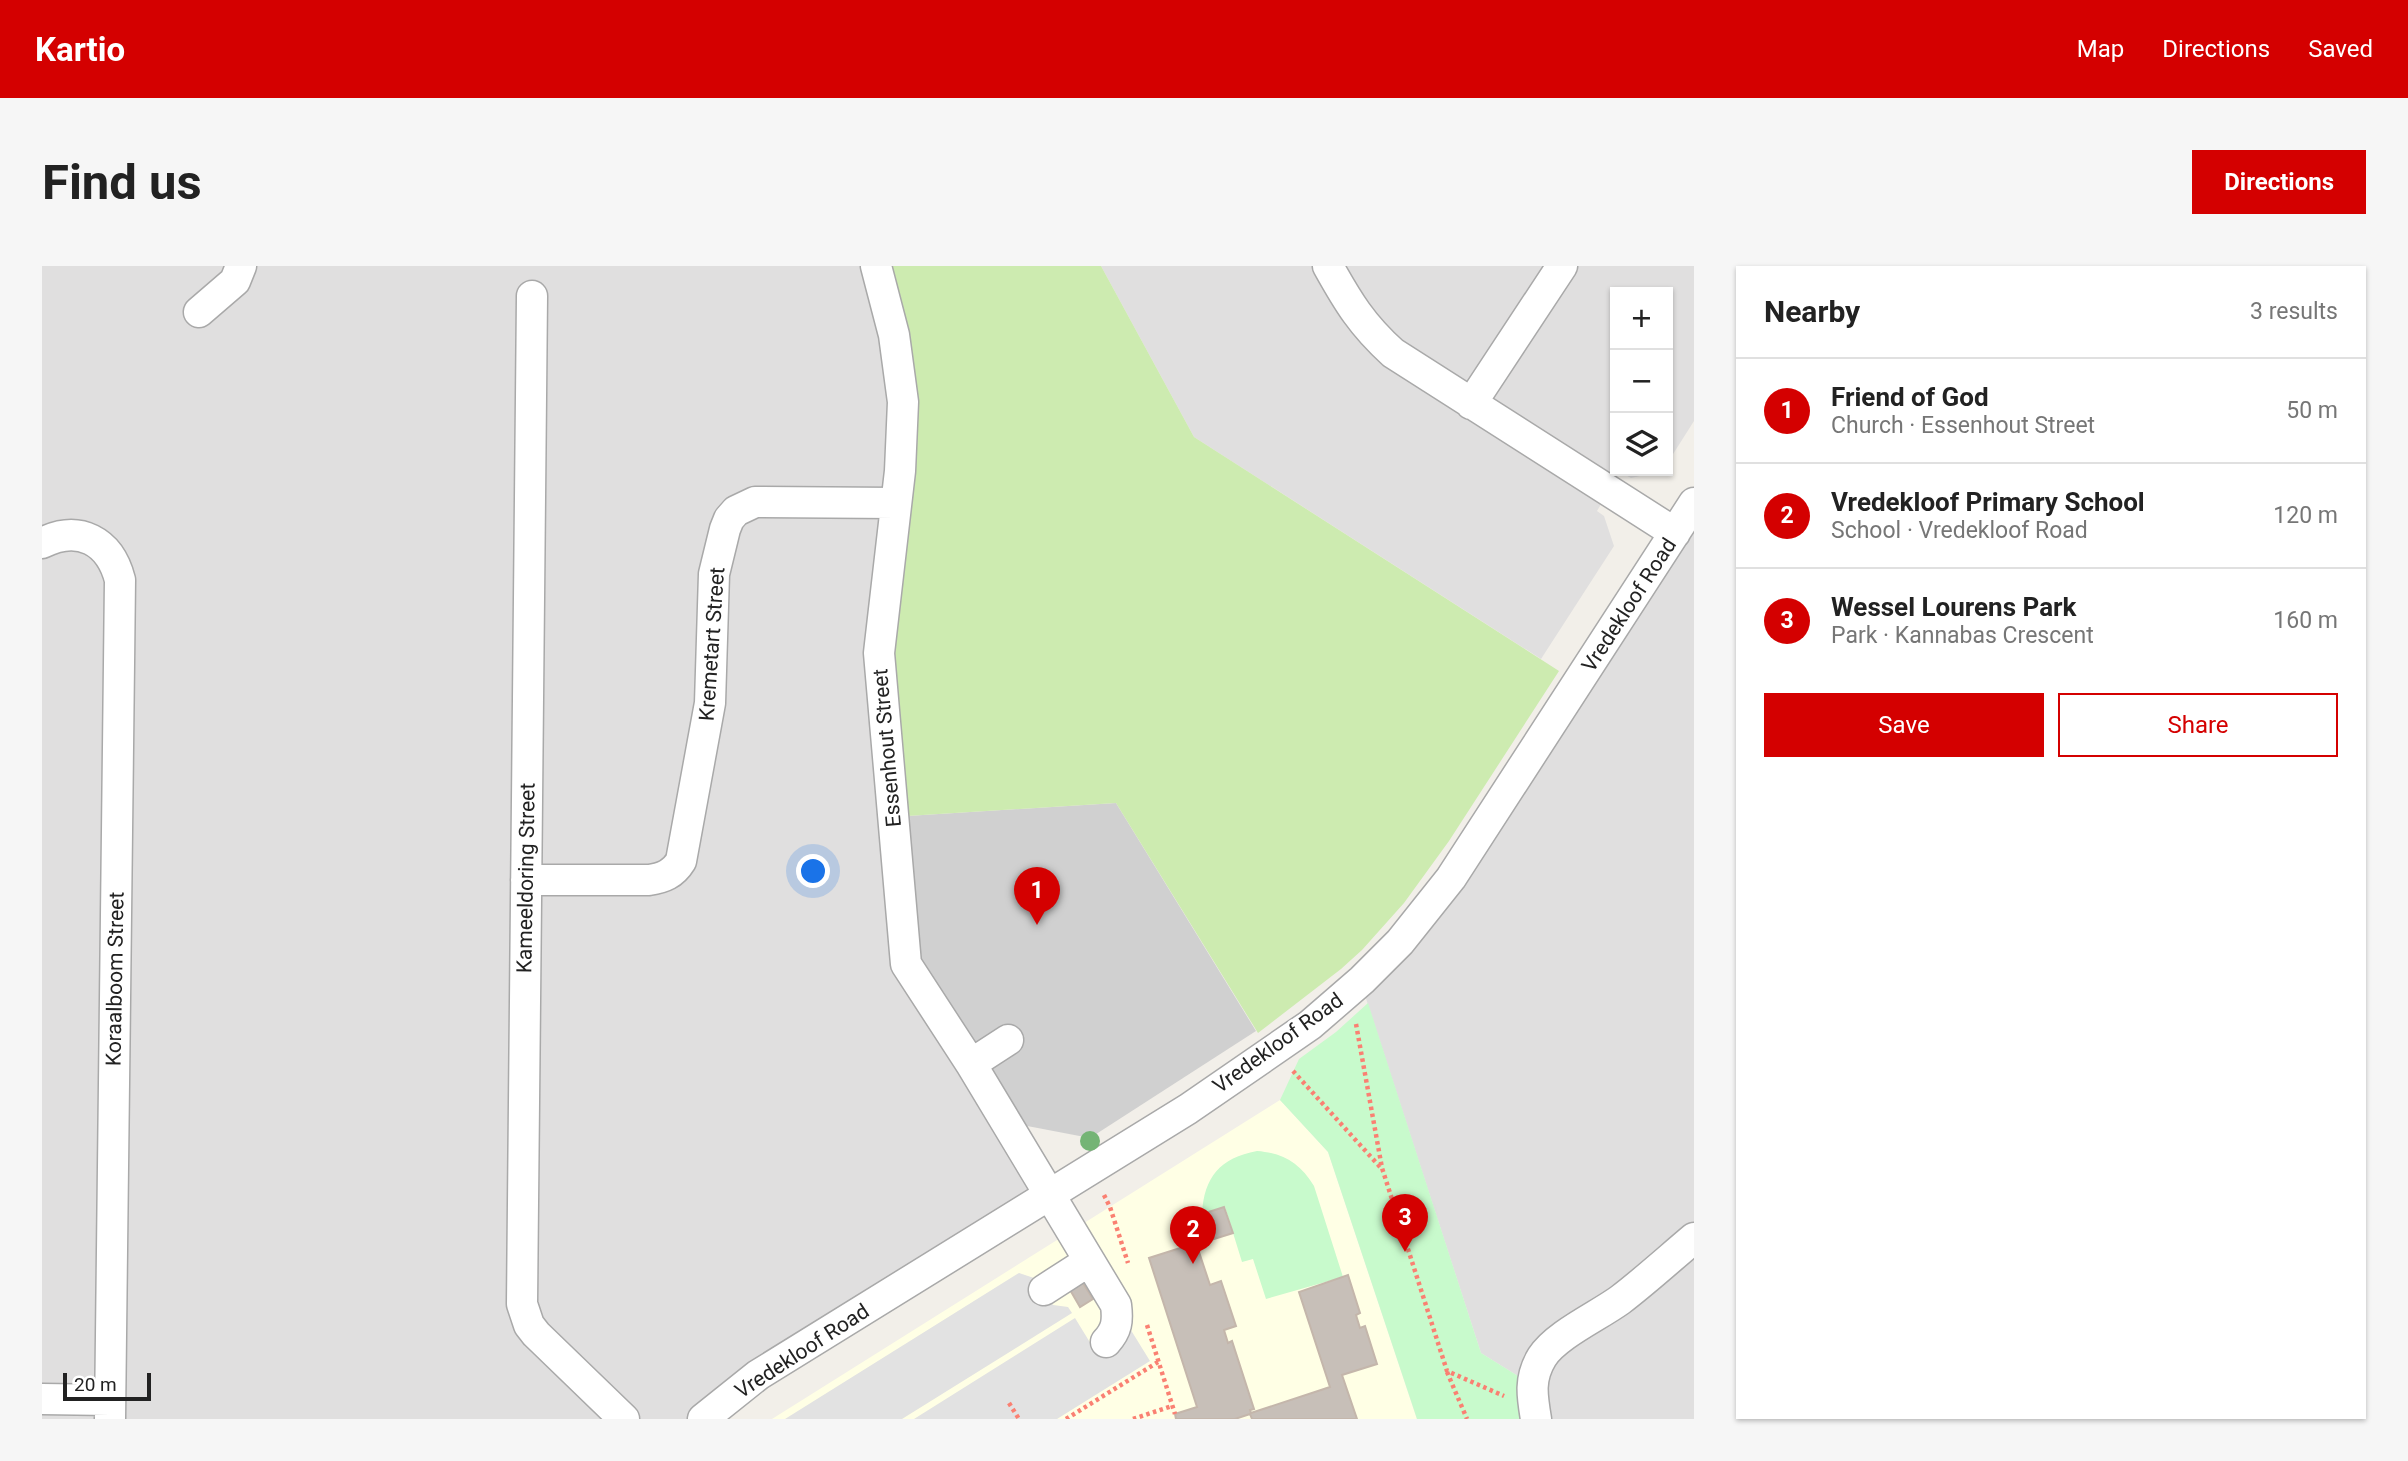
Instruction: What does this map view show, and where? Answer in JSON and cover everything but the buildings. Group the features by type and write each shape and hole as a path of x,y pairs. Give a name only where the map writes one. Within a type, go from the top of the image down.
{"street":[{"path":"199,312 230,286 241,271 241,266"},
{"name":"Essenhout Street","path":"876,266 894,335 903,402 900,471 879,653 906,964 971,1064 1116,1305 1118,1320 1114,1332 1106,1342"},
{"path":"1328,266 1350,306 1369,332 1393,353 1675,533"},
{"path":"1471,404 1562,266"},
{"name":"Kameeldoring Street","path":"532,296 522,1304 529,1325 536,1334 624,1419"},
{"name":"Kremetart Street","path":"526,880 649,880 660,879 677,868 683,853 710,703 714,574 725,529 736,511 755,502 895,503"},
{"name":"Vredekloof Road","path":"703,1419 758,1375 1188,1109 1310,1025 1349,991 1400,942 1451,878 1694,503"},
{"name":"Koraalboom Street","path":"42,543 64,535 77,535 100,545 117,566 120,580 110,1410"},
{"path":"971,1064 1008,1040"},
{"path":"1535,1414 1531,1395 1532,1377 1543,1355 1567,1334 1618,1301 1694,1238"},
{"path":"1044,1290 1089,1261"},
{"path":"42,1399 110,1410"}],"path":[{"path":"1349,991 1382,1168 1447,1371 1467,1419"},
{"path":"1274,1050 1382,1168"},
{"path":"1066,1419 1158,1362"},
{"path":"1447,1371 1535,1414"},
{"path":"1009,1403 1019,1419"},
{"path":"1133,1419 1172,1406"}],"shaded area":[{"path":"42,266 873,266 891,332 900,937 1048,1193 697,1419 42,1419"},
{"path":"1101,266 1694,266 1694,421 1673,454 1673,287 1610,287 1610,476 1618,476 1597,511 1604,516 1614,546 1541,659 1194,437"},
{"path":"1694,496 1694,1419 1533,1419 1530,1380 1518,1376 1481,1353 1360,980 1401,937"},
{"path":"1116,803 1256,1031 1090,1138 1022,1125 919,962 907,816"},
{"path":"1280,1100 1328,1152 1417,1419 772,1419"},
{"path":"1019,1273 1037,1279 1053,1305 1068,1307 1072,1313 902,1419 785,1419"},
{"path":"1075,1318 1094,1349 1129,1327 1150,1361 1057,1419 914,1419"}],"green space":[{"path":"890,266 1101,266 1194,437 1559,671 1449,841 1404,903 1341,969 1258,1033 1116,803 907,816 893,665 896,611 913,493 917,428 915,388"},
{"path":"1368,1003 1481,1353 1518,1376 1518,1410 1521,1419 1417,1419 1328,1152 1280,1100 1299,1059 1336,1032"},
{"path":"1257,1151 1283,1157 1297,1165 1309,1178 1314,1186 1343,1277 1266,1299 1253,1259 1242,1262 1225,1207 1202,1214 1206,1190 1216,1171 1233,1159"}],"place":[{"name":"Friend of God","path":"1037,925"},
{"name":"Wessel Lourens Park","path":"1405,1252"},
{"name":"Vredekloof Primary School","path":"1193,1264"}]}
